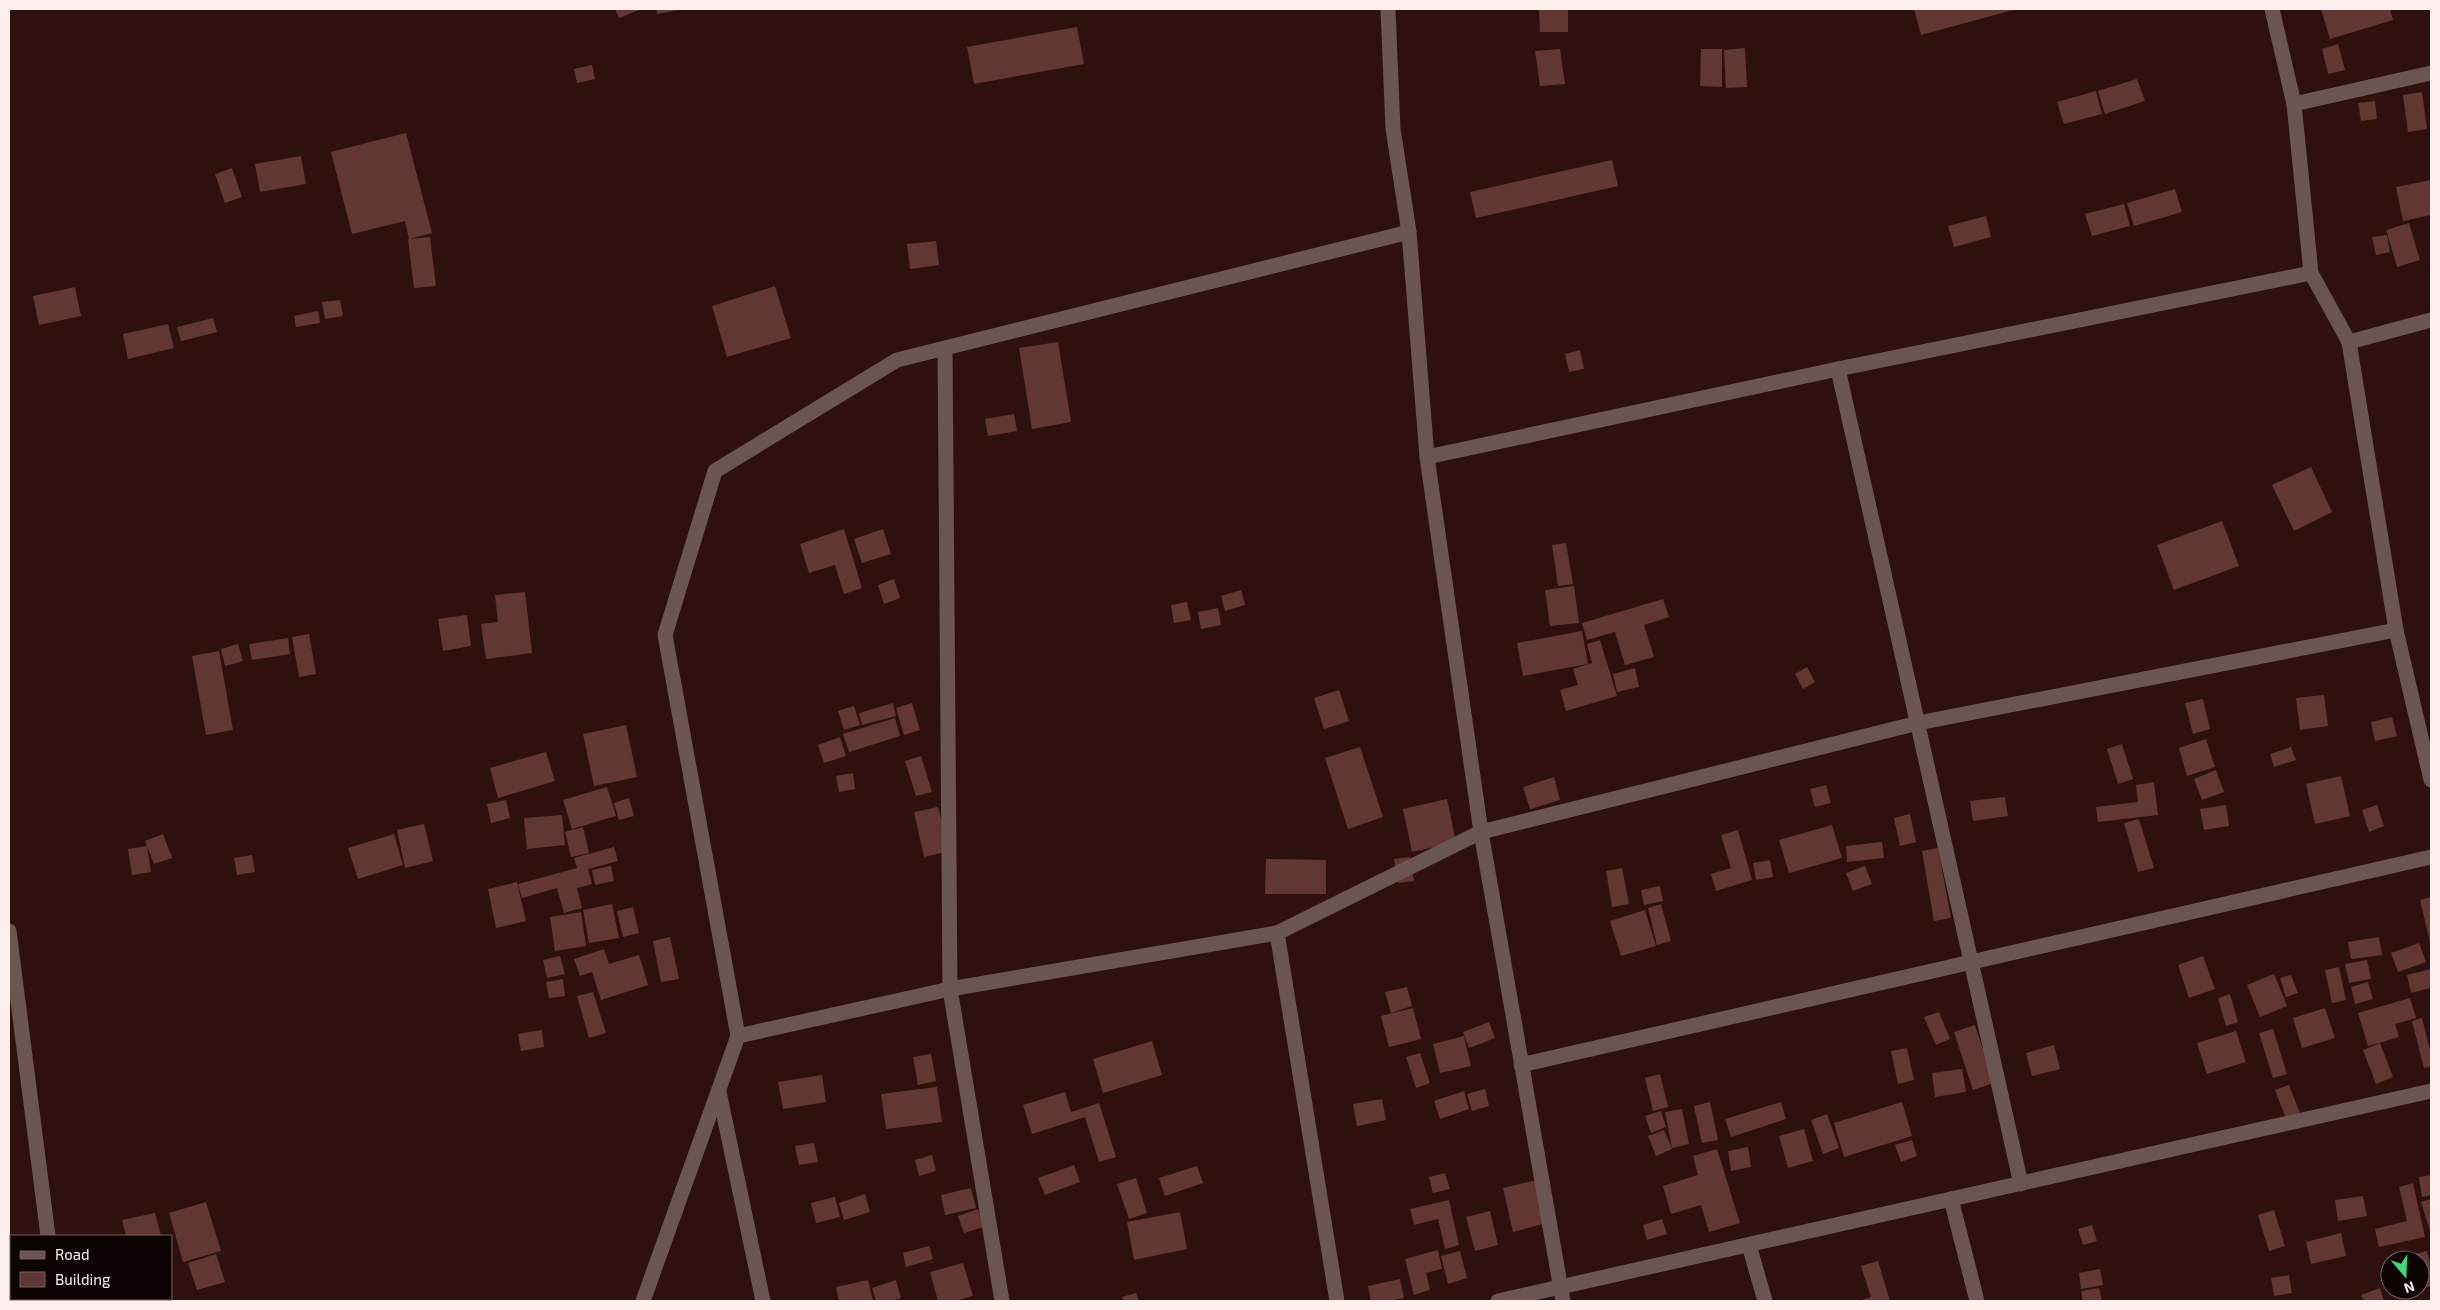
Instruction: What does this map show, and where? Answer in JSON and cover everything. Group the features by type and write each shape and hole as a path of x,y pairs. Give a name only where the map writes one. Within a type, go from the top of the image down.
{"street":[{"path":"1388,9 1393,129 1409,232 1427,457 1481,832 1561,1294"},
{"path":"2272,9 2294,104 2311,273 2349,342 2396,630 2431,780"},
{"path":"2294,104 2431,73"},
{"path":"643,1301 738,1036 665,636 715,471 897,360 1409,232"},
{"path":"1427,457 1838,369 2311,273"},
{"path":"2349,342 2431,320"},
{"path":"945,348 950,989 1002,1301"},
{"path":"1838,369 2021,1184"},
{"path":"738,1036 950,989 1277,933 1481,832 1918,723 2396,630"},
{"path":"1521,1064 2431,858"},
{"path":"9,931 48,1235"},
{"path":"1277,933 1337,1301"},
{"path":"719,1091 763,1301"},
{"path":"1498,1301 1561,1294 1750,1245 2431,1091"},
{"path":"1951,1199 1977,1301"},
{"path":"1750,1245 1765,1301"}],"building":[{"path":"615,9 639,9 639,10 619,18"},
{"path":"656,9 678,9 678,10 657,14"},
{"path":"1539,9 1568,9 1568,32 1540,32"},
{"path":"1914,9 2017,9 1921,35"},
{"path":"2321,9 2390,9 2393,20 2330,39"},
{"path":"1077,27 1084,64 974,84 967,47"},
{"path":"2338,44 2345,70 2328,74 2322,49"},
{"path":"1745,48 1747,87 1726,88 1724,50"},
{"path":"1560,49 1565,84 1540,86 1535,51"},
{"path":"1701,49 1722,49 1722,87 1700,86"},
{"path":"592,65 595,79 577,83 574,69"},
{"path":"2137,79 2145,101 2105,114 2098,91"},
{"path":"2096,91 2102,114 2064,124 2057,102"},
{"path":"2422,92 2427,129 2408,132 2403,95"},
{"path":"2375,101 2377,119 2361,121 2358,103"},
{"path":"406,133 432,233 409,239 405,221 352,234 331,152"},
{"path":"301,156 306,184 260,192 255,164"},
{"path":"1612,160 1618,186 1476,218 1470,192"},
{"path":"232,168 242,197 225,203 215,174"},
{"path":"2431,180 2431,215 2403,221 2396,187"},
{"path":"2175,189 2182,212 2134,226 2127,203"},
{"path":"2124,204 2130,226 2092,236 2085,214"},
{"path":"1986,216 1991,237 1954,247 1948,226"},
{"path":"2409,223 2420,260 2397,267 2386,230"},
{"path":"2387,235 2390,252 2376,255 2372,237"},
{"path":"430,237 436,286 414,288 408,239"},
{"path":"936,241 939,265 910,269 907,244"},
{"path":"775,286 791,338 727,357 712,306"},
{"path":"75,287 81,316 39,325 33,296"},
{"path":"340,300 343,316 325,319 322,302"},
{"path":"318,311 320,323 296,327 294,316"},
{"path":"213,318 217,332 181,341 177,327"},
{"path":"168,324 174,348 128,359 123,334"},
{"path":"1058,342 1071,422 1032,429 1019,348"},
{"path":"1580,350 1584,369 1569,372 1565,354"},
{"path":"1014,414 1017,431 988,436 985,419"},
{"path":"2311,467 2332,512 2294,531 2272,485"},
{"path":"2222,521 2239,566 2174,590 2157,545"},
{"path":"844,529 862,588 844,594 835,565 809,573 800,544"},
{"path":"883,529 891,554 862,563 854,539"},
{"path":"1566,543 1573,584 1558,586 1552,545"},
{"path":"894,579 900,598 884,604 878,585"},
{"path":"1574,586 1579,623 1550,626 1545,590"},
{"path":"1241,590 1245,605 1225,611 1221,596"},
{"path":"525,592 532,653 486,659 481,624 498,622 495,595"},
{"path":"1663,599 1669,617 1644,625 1654,657 1625,665 1615,632 1587,640 1582,623"},
{"path":"1187,602 1191,620 1174,623 1171,605"},
{"path":"1218,608 1221,625 1201,629 1198,612"},
{"path":"467,615 471,646 443,651 438,619"},
{"path":"1582,631 1588,664 1523,676 1517,643"},
{"path":"309,634 316,674 299,677 292,637"},
{"path":"288,638 290,654 252,660 249,644"},
{"path":"1600,640 1617,696 1566,711 1560,690 1578,685 1573,669 1592,663 1587,644"},
{"path":"238,644 243,661 225,666 221,649"},
{"path":"219,651 233,730 206,735 192,656"},
{"path":"1807,667 1815,682 1803,689 1795,674"},
{"path":"1635,668 1639,687 1617,692 1613,674"},
{"path":"1339,690 1349,721 1324,729 1314,698"},
{"path":"2324,695 2328,726 2300,730 2296,698"},
{"path":"2203,699 2210,729 2193,734 2185,703"},
{"path":"893,703 896,716 862,725 859,713"},
{"path":"912,703 920,730 904,735 896,708"},
{"path":"854,706 860,725 844,730 838,711"},
{"path":"2392,717 2397,736 2375,741 2371,722"},
{"path":"895,718 900,736 849,752 843,734"},
{"path":"626,725 637,777 594,786 583,734"},
{"path":"840,737 846,756 824,763 818,745"},
{"path":"2206,739 2215,767 2187,776 2179,748"},
{"path":"2122,744 2133,779 2118,784 2107,749"},
{"path":"1360,747 1383,817 1348,829 1325,758"},
{"path":"2291,747 2296,760 2274,767 2270,754"},
{"path":"546,752 555,781 498,798 490,768"},
{"path":"921,756 932,792 916,796 905,761"},
{"path":"2216,770 2224,792 2202,800 2194,779"},
{"path":"853,773 855,789 839,792 836,776"},
{"path":"2341,776 2350,816 2315,824 2306,784"},
{"path":"1554,777 1560,800 1530,809 1523,787"},
{"path":"2154,782 2158,815 2098,822 2096,807 2138,802 2136,785"},
{"path":"1826,785 1831,803 1815,807 1810,789"},
{"path":"607,787 616,816 572,829 563,800"},
{"path":"2005,797 2008,816 1973,821 1970,801"},
{"path":"629,798 634,816 619,820 614,803"},
{"path":"1447,799 1456,842 1412,852 1403,809"},
{"path":"506,800 510,818 491,823 487,804"},
{"path":"2226,805 2229,826 2204,830 2200,809"},
{"path":"2377,805 2384,826 2369,832 2362,810"},
{"path":"938,807 949,851 924,857 914,812"},
{"path":"1910,814 1916,842 1900,846 1894,818"},
{"path":"562,815 565,845 527,849 524,818"},
{"path":"2139,819 2154,868 2138,872 2124,823"},
{"path":"424,824 433,861 405,868 397,830"},
{"path":"1832,825 1842,858 1789,873 1779,840"},
{"path":"583,827 589,853 571,857 565,832"},
{"path":"1738,830 1752,880 1716,891 1711,874 1731,868 1721,835"},
{"path":"163,834 172,858 154,864 145,841"},
{"path":"394,834 403,865 358,879 348,848"},
{"path":"1882,842 1884,858 1847,862 1846,846"},
{"path":"147,846 151,872 132,875 128,849"},
{"path":"614,847 618,861 588,869 592,884 577,888 582,908 564,913 557,888 522,898 518,884 577,868 574,858"},
{"path":"1938,848 1951,918 1934,921 1922,851"},
{"path":"252,855 255,872 237,875 234,858"},
{"path":"1410,857 1414,881 1398,883 1394,859"},
{"path":"1266,859 1326,860 1326,894 1265,894"},
{"path":"1770,860 1773,877 1756,880 1753,863"},
{"path":"611,866 614,881 595,885 592,870"},
{"path":"1865,866 1872,884 1853,891 1846,873"},
{"path":"1622,868 1629,904 1612,907 1606,871"},
{"path":"517,882 526,921 496,928 488,889"},
{"path":"1660,886 1663,901 1644,905 1641,890"},
{"path":"2431,897 2431,946 2420,900"},
{"path":"612,904 619,938 589,943 583,910"},
{"path":"1661,904 1671,941 1657,945 1648,908"},
{"path":"633,907 639,933 623,937 617,911"},
{"path":"1645,910 1656,946 1621,956 1610,921"},
{"path":"581,912 586,946 555,951 550,917"},
{"path":"670,937 679,979 661,982 653,941"},
{"path":"2379,937 2382,955 2351,959 2348,942"},
{"path":"2419,943 2426,962 2398,972 2391,953"},
{"path":"604,949 609,964 639,955 648,985 601,1000 592,972 580,976 574,959"},
{"path":"560,956 565,974 547,978 543,960"},
{"path":"2203,956 2215,989 2189,998 2178,965"},
{"path":"2367,960 2371,979 2349,983 2345,964"},
{"path":"2339,967 2346,1000 2332,1003 2325,970"},
{"path":"2431,969 2431,988 2411,993 2407,975"},
{"path":"2274,974 2287,1006 2260,1017 2247,985"},
{"path":"2291,975 2298,993 2286,997 2280,978"},
{"path":"563,979 565,996 549,998 546,982"},
{"path":"2368,982 2373,999 2355,1004 2351,987"},
{"path":"1407,987 1412,1006 1391,1013 1385,992"},
{"path":"593,992 606,1033 589,1038 577,996"},
{"path":"2230,994 2238,1022 2226,1026 2218,998"},
{"path":"2410,998 2416,1018 2395,1024 2399,1037 2368,1046 2358,1013"},
{"path":"1413,1008 1421,1039 1389,1047 1381,1016"},
{"path":"2325,1008 2335,1038 2302,1048 2293,1018"},
{"path":"1939,1012 1950,1039 1936,1045 1924,1017"},
{"path":"2422,1018 2431,1054 2431,1066 2424,1068 2412,1021"},
{"path":"1489,1022 1495,1038 1469,1048 1463,1032"},
{"path":"1975,1025 1994,1083 1973,1090 1954,1032"},
{"path":"2273,1029 2287,1074 2273,1078 2259,1033"},
{"path":"542,1030 544,1047 521,1051 518,1034"},
{"path":"2236,1031 2246,1062 2207,1074 2197,1043"},
{"path":"1464,1036 1471,1066 1440,1073 1433,1044"},
{"path":"1152,1041 1162,1075 1103,1093 1093,1059"},
{"path":"2380,1043 2393,1077 2376,1084 2363,1050"},
{"path":"2054,1045 2060,1069 2032,1076 2026,1053"},
{"path":"1907,1048 1914,1080 1898,1084 1891,1051"},
{"path":"1420,1053 1430,1083 1416,1088 1406,1057"},
{"path":"931,1054 936,1081 918,1085 913,1057"},
{"path":"1962,1069 1966,1092 1935,1097 1932,1073"},
{"path":"1660,1074 1668,1107 1653,1111 1645,1078"},
{"path":"822,1075 826,1102 783,1109 778,1082"},
{"path":"2289,1085 2301,1116 2287,1121 2275,1090"},
{"path":"937,1087 942,1122 886,1129 881,1094"},
{"path":"1485,1089 1489,1106 1472,1111 1467,1094"},
{"path":"1464,1091 1469,1109 1440,1119 1434,1101"},
{"path":"1065,1092 1071,1112 1099,1103 1116,1157 1099,1162 1085,1117 1032,1134 1023,1105"},
{"path":"1382,1099 1386,1120 1357,1126 1353,1104"},
{"path":"1710,1102 1718,1140 1702,1143 1694,1106"},
{"path":"1781,1102 1786,1119 1731,1137 1725,1119"},
{"path":"1902,1102 1912,1136 1844,1157 1834,1123"},
{"path":"1682,1109 1689,1144 1672,1148 1665,1112"},
{"path":"1661,1111 1666,1127 1651,1133 1645,1116"},
{"path":"1827,1114 1839,1148 1823,1154 1811,1120"},
{"path":"1804,1129 1813,1161 1788,1168 1779,1136"},
{"path":"1664,1130 1672,1149 1656,1156 1648,1136"},
{"path":"1912,1140 1917,1156 1901,1162 1895,1145"},
{"path":"814,1143 818,1162 799,1165 795,1146"},
{"path":"1748,1147 1751,1167 1731,1171 1728,1151"},
{"path":"1717,1149 1740,1223 1709,1232 1701,1205 1671,1214 1663,1186 1698,1175 1693,1156"},
{"path":"932,1155 936,1171 919,1176 915,1160"},
{"path":"1074,1165 1080,1182 1045,1195 1038,1178"},
{"path":"1197,1166 1203,1183 1165,1196 1159,1178"},
{"path":"1445,1173 1450,1189 1433,1193 1429,1177"},
{"path":"2431,1175 2431,1195 2422,1197 2419,1177"},
{"path":"1136,1178 1147,1213 1129,1219 1117,1184"},
{"path":"1537,1180 1547,1223 1513,1232 1503,1188"},
{"path":"2413,1183 2425,1237 2379,1247 2375,1229 2407,1221 2399,1187"},
{"path":"971,1188 976,1208 945,1215 941,1195"},
{"path":"865,1194 870,1212 844,1220 839,1203"},
{"path":"2363,1196 2367,1216 2338,1221 2335,1200"},
{"path":"835,1197 840,1217 816,1223 811,1203"},
{"path":"2431,1199 2431,1234 2421,1202"},
{"path":"1449,1200 1459,1245 1445,1249 1438,1219 1414,1225 1410,1209"},
{"path":"206,1202 221,1251 183,1262 169,1213"},
{"path":"978,1209 984,1227 964,1233 958,1216"},
{"path":"2274,1210 2285,1246 2269,1251 2258,1215"},
{"path":"1490,1211 1498,1245 1475,1251 1466,1217"},
{"path":"1180,1212 1187,1249 1134,1260 1127,1222"},
{"path":"155,1213 161,1235 126,1235 122,1220"},
{"path":"1662,1219 1667,1234 1647,1240 1643,1225"},
{"path":"2092,1225 2097,1241 2083,1245 2078,1229"},
{"path":"2341,1233 2346,1256 2311,1264 2306,1242"},
{"path":"929,1246 933,1259 906,1267 903,1253"},
{"path":"1438,1250 1442,1269 1426,1273 1430,1290 1414,1295 1405,1259"},
{"path":"1460,1251 1467,1278 1448,1284 1441,1256"},
{"path":"216,1254 225,1282 197,1290 188,1263"},
{"path":"1878,1261 1890,1301 1858,1301 1871,1297 1861,1266"},
{"path":"963,1263 973,1296 955,1301 938,1301 930,1272"},
{"path":"2430,1263 2431,1267 2430,1286"},
{"path":"2100,1269 2103,1285 2081,1289 2079,1273"},
{"path":"2289,1275 2292,1293 2274,1296 2271,1278"},
{"path":"1400,1279 1404,1298 1371,1301 1368,1286"},
{"path":"868,1280 873,1301 839,1301 836,1287"},
{"path":"896,1280 901,1298 891,1301 876,1301 872,1288"},
{"path":"2099,1288 2102,1301 2083,1301 2081,1291"},
{"path":"2380,1288 2380,1300 2384,1301 2364,1301 2361,1295"},
{"path":"1136,1293 1139,1301 1124,1301 1122,1297"}]}
